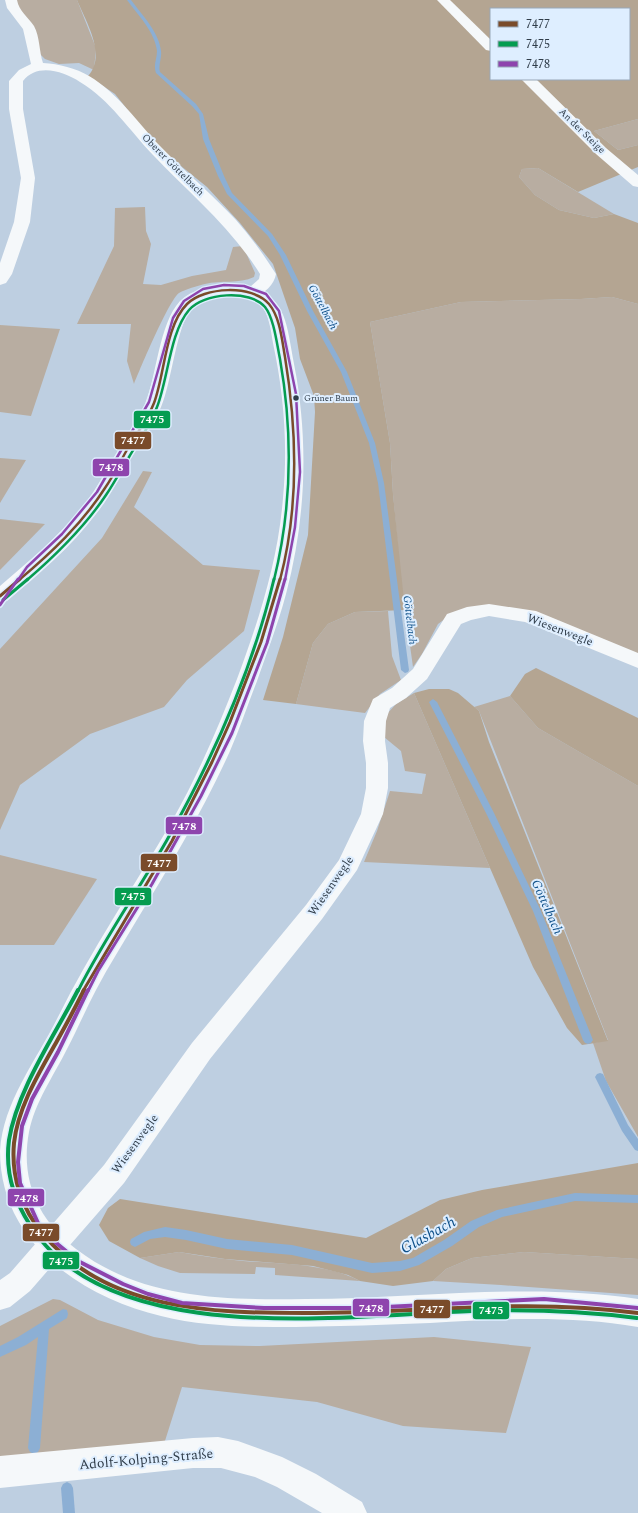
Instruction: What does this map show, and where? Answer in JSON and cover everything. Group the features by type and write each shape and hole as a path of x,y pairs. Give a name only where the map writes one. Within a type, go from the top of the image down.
{"street":[{"path":"0,280 4,274 22,222 28,178 16,108 16,81 21,74 28,69 38,66 34,56 29,30 11,6 11,0"},
{"path":"443,0 490,46"},
{"name":"Oberer Göttelbach","path":"38,66 60,68 96,86 113,100 157,152 233,224 254,251 268,274 267,281 262,287 251,293"},
{"name":"An der Steige","path":"529,80 602,151 638,182"},
{"path":"0,596 32,570 66,537 101,495 154,404 178,320 183,309 196,298 216,291 235,290 251,293 263,298 274,312 291,395 295,472 290,526 279,584 262,641 225,738 197,794 148,881 94,969 54,1050 27,1097 19,1118 14,1144 13,1162 15,1184 24,1210 34,1226 52,1246 75,1265 121,1289 146,1299 181,1308 264,1313 349,1313 544,1304 638,1313"},
{"path":"0,614 32,570"},
{"name":"Wiesenwegle","path":"0,1297 20,1282 114,1174 201,1051 314,912 349,864 372,814 377,788 377,763 374,741 375,722 381,704 399,693 420,674 454,619 467,614 488,610 529,616 638,661"},
{"name":"Adolf-Kolping-Straße","path":"0,1472 193,1453 221,1453 266,1466 286,1475 351,1513"}],"shaded area":[{"path":"14,0 77,0 96,48 94,70 79,63 59,64 45,59 35,49"},
{"path":"77,0 638,0 638,119 594,131 618,150 638,145 638,167 578,192 538,168 522,169 519,177 535,195 559,210 594,218 614,214 638,223 638,304 612,297 461,302 370,322 390,443 393,494 405,610 355,612 328,624 313,643 296,704 263,700 283,637 308,535 315,412 314,396 300,359 295,328 273,264 240,223 207,187 176,162 150,138 115,94 88,76 93,68 96,58 93,38"},
{"path":"638,119 638,145 618,150 594,131"},
{"path":"538,168 614,214 594,218 559,210 535,195 519,177 522,169"},
{"path":"145,207 146,231 151,244 143,284 161,285 192,276 226,270 233,247 243,246 255,273 254,277 248,279 205,284 179,293 174,298 162,321 134,384 127,361 131,324 77,324 114,246 115,208"},
{"path":"612,297 638,304 638,655 524,611 449,616 438,624 422,654 413,667 401,581 390,443 370,322 461,302"},
{"path":"0,325 60,329 31,416 0,412"},
{"path":"0,458 26,460 0,503"},
{"path":"143,471 152,472 134,507 203,565 260,570 244,631 187,680 164,707 90,734 20,785 0,830 0,649 102,538"},
{"path":"0,519 45,524 0,570"},
{"path":"388,611 392,656 401,680 380,694 365,713 296,704 313,643 328,624 355,612"},
{"path":"536,668 638,718 638,786 538,728 510,696 525,674"},
{"path":"429,689 449,689 458,693 479,711 489,742 608,1041 582,1045 567,1028 533,967 414,693"},
{"path":"414,693 490,868 364,862 377,831 390,791 422,794 426,774 405,771 401,751 384,737 386,715 396,704"},
{"path":"510,696 538,728 638,786 638,1137 606,1081 593,1043 608,1040 479,711 474,707"},
{"path":"0,855 97,879 54,945 0,945"},
{"path":"638,1163 638,1259 524,1252 472,1258 446,1269 433,1281 393,1286 360,1281 348,1275 313,1266 225,1259 179,1252 140,1258 109,1241 99,1225 108,1208 120,1199 366,1238 440,1200 482,1190"},
{"path":"179,1252 243,1261 303,1265 347,1275 360,1281 275,1275 275,1268 256,1267 255,1274 180,1273 140,1258"},
{"path":"524,1252 638,1259 638,1295 433,1281 446,1269 472,1258"},
{"path":"53,1299 60,1300 98,1320 154,1337 200,1345 260,1346 434,1337 531,1347 506,1433 403,1426 317,1402 182,1387 164,1444 0,1462 0,1326"}],"waterway":[{"name":"Göttelbach","path":"129,0 147,24 158,45 158,73 194,105 201,114 206,139 230,194 270,235 283,255 310,311 344,372 372,443 381,483 405,670"},
{"name":"Göttelbach","path":"433,702 490,813 537,911 588,1040"},
{"name":"Göttelbach","path":"600,1077 625,1128 638,1147"},
{"name":"Glasbach","path":"135,1242 148,1235 165,1232 227,1244 292,1250 372,1268 400,1266 415,1262 448,1243 475,1224 501,1213 575,1197 638,1199"},
{"name":"Glasbach","path":"0,1352 22,1341 63,1314"},
{"path":"34,1448 44,1327"},
{"path":"67,1488 69,1513"}],"transit line":[{"name":"7478","path":"0,605 27,567 62,534 97,492 149,402 173,318 184,301 203,289 224,285 244,286 266,294 279,311 296,394 298,424 300,472 295,527 284,585 267,643 232,733 201,796 152,884 98,971 58,1052 32,1099 22,1126 18,1162 20,1183 38,1223 55,1242 78,1261 123,1284 148,1294 182,1303 264,1308 365,1308 544,1299 638,1308"},
{"name":"7477","path":"0,596 68,535 106,488 154,403 158,392 170,338 180,314 186,305 200,295 209,292 227,290 246,292 266,300 275,314 283,346 287,368 294,441 293,496 281,577 264,633 238,702 203,782 172,841 84,989 38,1076 23,1109 17,1126 14,1143 14,1166 18,1188 25,1208 36,1226 50,1243 84,1271 126,1292 150,1300 173,1305 197,1309 271,1313 534,1306 586,1307 638,1313"},
{"name":"7475","path":"3,600 71,539 109,492 155,414 165,384 179,330 183,319 189,310 201,301 224,295 250,298 263,305 271,321 276,340 283,377 288,431 289,458 286,512 277,566 268,603 253,648 225,722 207,762 167,840 103,945 79,988 33,1074 18,1107 12,1125 9,1142 8,1162 11,1181 16,1199 24,1216 34,1232 47,1247 77,1272 104,1287 131,1298 188,1312 246,1317 306,1318 472,1311 555,1310 637,1318"}],"place":[{"name":"Grüner Baum","path":"296,398"}]}
